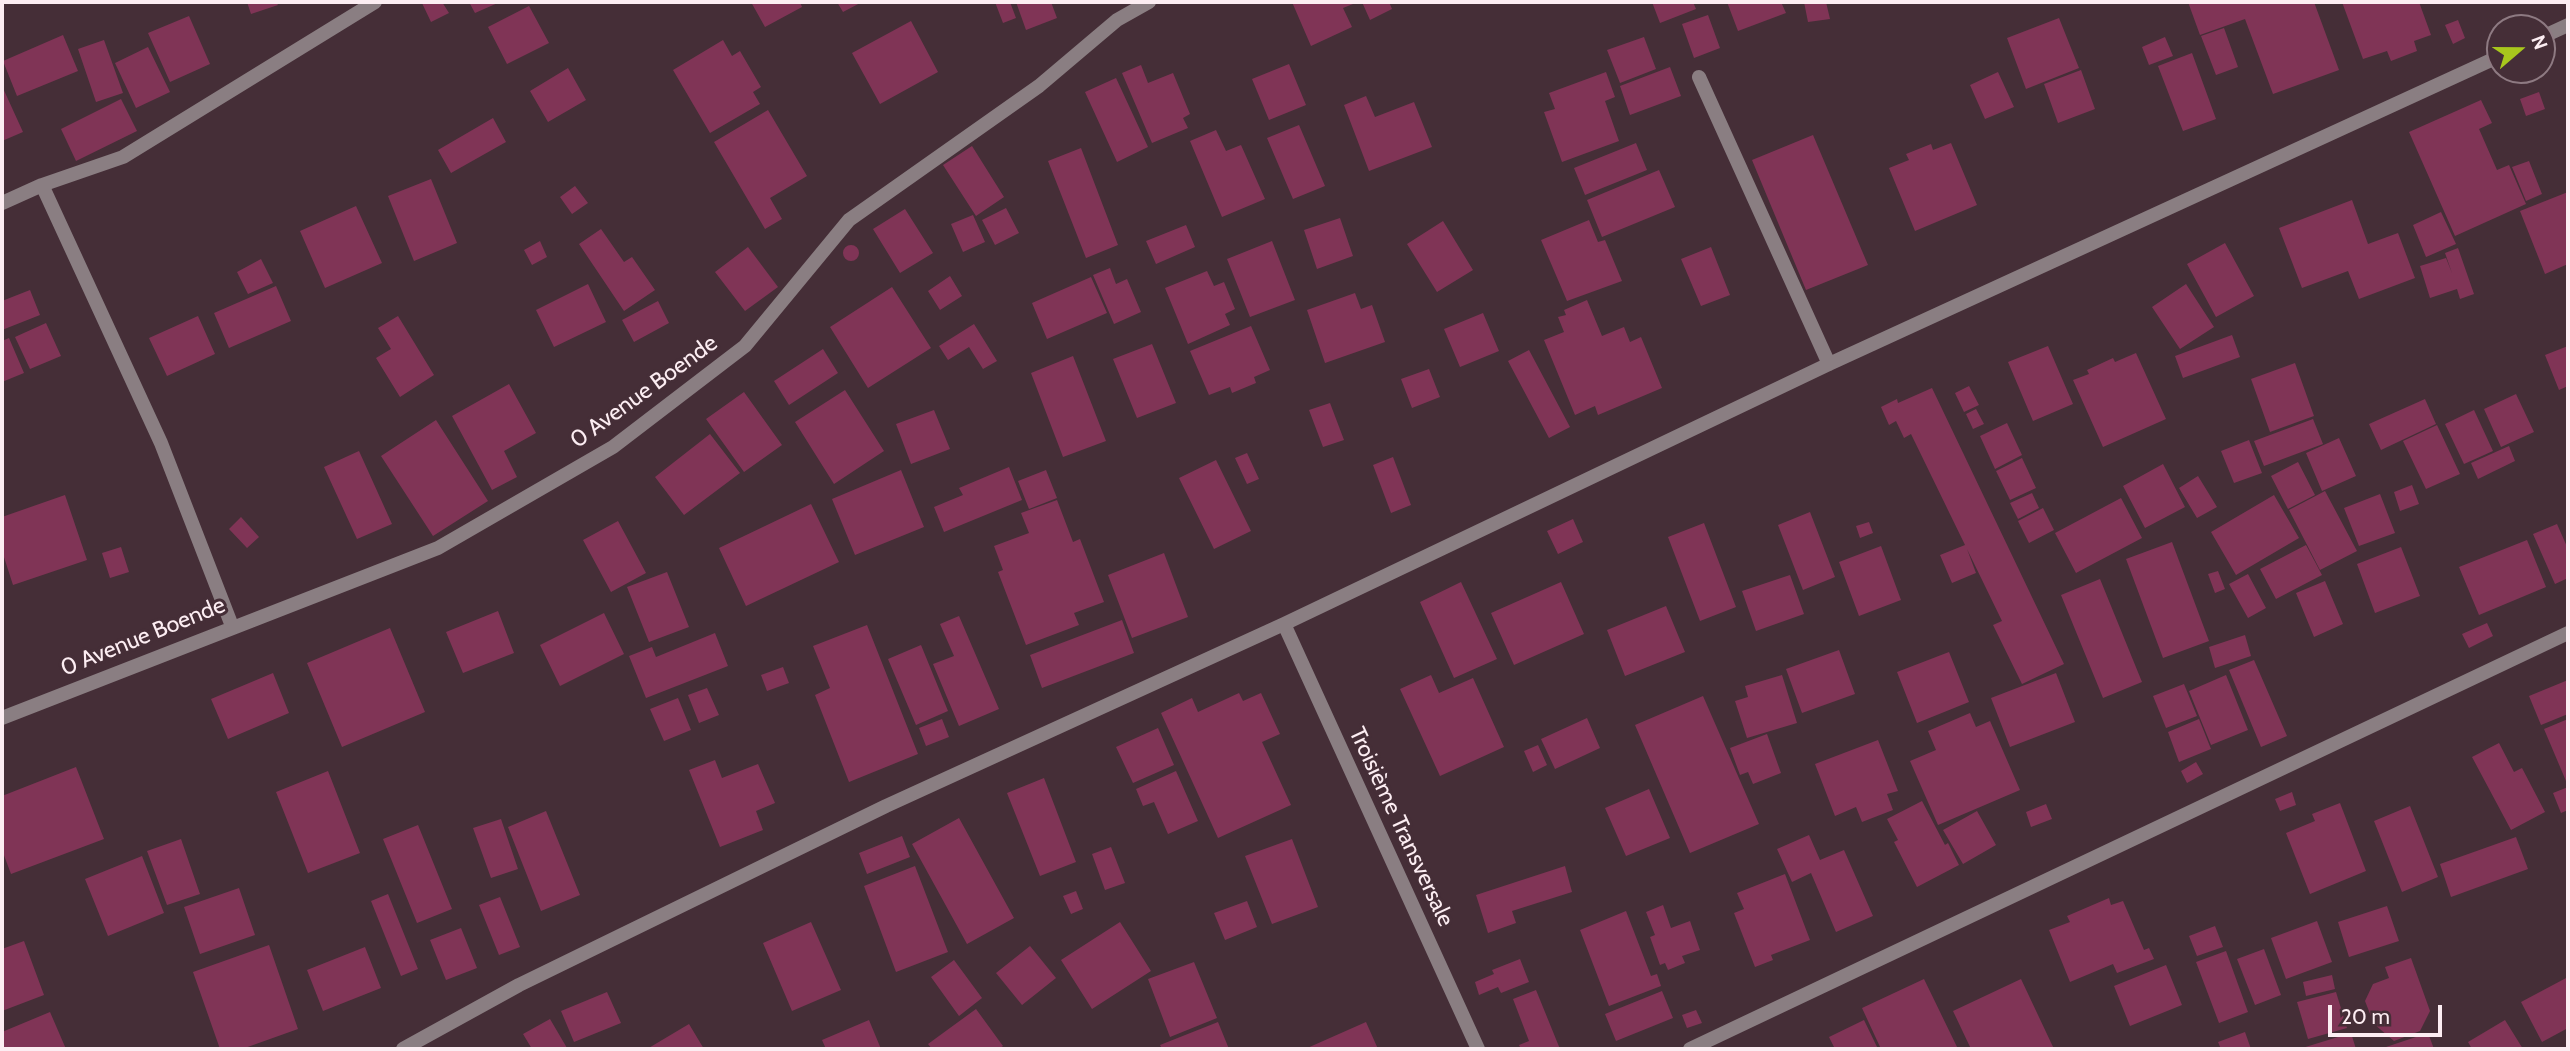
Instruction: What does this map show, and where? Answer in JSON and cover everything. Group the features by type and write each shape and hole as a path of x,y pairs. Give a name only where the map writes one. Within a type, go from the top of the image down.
{"street":[{"path":"2,203 43,185 123,157 375,2"},
{"name":"0 Avenue Boende","path":"2,718 232,626 438,548 613,447 745,346 849,220 1039,86 1117,20 1149,2"},
{"path":"403,1049 519,985 886,806 1283,624 1829,364 2486,63"},
{"path":"1699,77 1829,364"},
{"path":"43,185 161,443 232,626"},
{"name":"Troisième Transversale","path":"1283,624 1478,1049"},
{"path":"1690,1049 2568,633"}],"building":[{"path":"247,2 276,2 278,5 251,14"},
{"path":"442,2 449,13 431,22 422,3"},
{"path":"469,2 500,2 475,13"},
{"path":"751,2 800,2 802,7 765,27"},
{"path":"837,2 862,2 843,12"},
{"path":"995,2 1010,2 1016,18 1003,23"},
{"path":"1016,2 1051,2 1057,18 1026,30"},
{"path":"1292,2 1358,2 1343,8 1352,27 1311,46"},
{"path":"1362,2 1389,2 1392,9 1370,20"},
{"path":"1652,2 1693,2 1696,9 1660,23"},
{"path":"1727,2 1781,2 1786,13 1738,31"},
{"path":"1804,2 1826,2 1830,19 1808,22"},
{"path":"2188,2 2314,2 2339,70 2273,94 2245,19 2200,35"},
{"path":"2342,2 2419,2 2431,35 2414,41 2417,51 2391,61 2387,51 2363,59"},
{"path":"529,6 549,43 507,64 488,27"},
{"path":"1708,15 1720,48 1694,58 1682,24"},
{"path":"189,16 210,64 170,82 148,33"},
{"path":"2059,18 2079,68 2026,89 2007,38"},
{"path":"2458,20 2465,38 2453,44 2445,25"},
{"path":"911,21 938,72 880,104 852,53"},
{"path":"2224,28 2238,67 2216,75 2201,36"},
{"path":"63,35 78,71 17,96 3,61"},
{"path":"1644,37 1656,69 1620,83 1607,50"},
{"path":"2165,37 2173,56 2149,65 2142,47"},
{"path":"104,40 123,93 96,102 78,49"},
{"path":"723,40 732,56 740,51 761,87 753,92 760,104 710,133 673,70"},
{"path":"148,47 170,92 136,108 115,63"},
{"path":"2192,53 2216,119 2183,131 2158,66"},
{"path":"1289,64 1306,105 1269,120 1252,79"},
{"path":"1141,65 1148,83 1173,73 1190,114 1183,118 1188,128 1152,143 1122,73"},
{"path":"1670,67 1681,96 1630,115 1620,86"},
{"path":"568,68 586,100 548,122 530,91"},
{"path":"2081,70 2095,109 2058,123 2044,84"},
{"path":"1606,72 1615,97 1605,101 1619,141 1562,162 1544,112 1555,109 1549,93"},
{"path":"1998,72 2014,107 1985,119 1970,85"},
{"path":"1116,78 1148,147 1117,162 1085,92"},
{"path":"2,86 23,132 2,141"},
{"path":"2539,92 2545,109 2526,116 2520,99"},
{"path":"1366,96 1375,117 1414,102 1432,147 1369,171 1344,105"},
{"path":"121,99 137,131 76,161 61,129"},
{"path":"2481,100 2492,123 2479,129 2497,170 2509,165 2526,204 2455,236 2409,132"},
{"path":"768,110 807,176 770,198 782,219 765,229 714,142"},
{"path":"493,118 506,142 451,173 438,150"},
{"path":"1299,125 1325,186 1293,199 1267,138"},
{"path":"1216,130 1226,151 1241,145 1265,199 1222,217 1190,141"},
{"path":"1813,135 1868,265 1806,290 1752,160"},
{"path":"1636,143 1647,170 1585,195 1574,168"},
{"path":"1951,143 1977,205 1915,231 1889,168 1909,160 1906,154 1931,144 1933,150"},
{"path":"972,146 1004,197 976,216 943,165"},
{"path":"1081,148 1118,245 1086,258 1048,161"},
{"path":"2529,161 2542,194 2526,201 2512,167"},
{"path":"1659,170 1675,207 1602,237 1587,200"},
{"path":"431,179 457,243 414,261 388,196"},
{"path":"575,186 588,203 572,214 560,197"},
{"path":"2568,192 2568,264 2545,274 2520,211"},
{"path":"2352,200 2368,244 2398,233 2415,278 2359,299 2348,271 2302,288 2279,228"},
{"path":"356,206 382,263 325,288 300,231"},
{"path":"1006,208 1019,233 995,245 982,220"},
{"path":"905,209 933,253 900,273 873,229"},
{"path":"2441,212 2456,244 2426,257 2413,225"},
{"path":"973,215 985,242 963,252 951,224"},
{"path":"1340,218 1353,256 1317,269 1304,230"},
{"path":"1589,220 1598,242 1605,240 1622,281 1567,301 1541,240"},
{"path":"1443,221 1473,270 1437,292 1407,244"},
{"path":"1186,225 1195,247 1156,264 1146,241"},
{"path":"601,229 624,262 632,257 655,290 624,311 579,244"},
{"path":"540,241 547,257 532,265 524,250"},
{"path":"1272,241 1295,300 1250,317 1227,259"},
{"path":"2225,243 2254,296 2216,317 2187,264"},
{"path":"851,245 859,253 851,261 843,253"},
{"path":"748,247 778,287 745,311 715,272"},
{"path":"1711,247 1730,295 1701,306 1681,259"},
{"path":"2458,248 2474,294 2460,299 2457,289 2430,298 2420,266 2446,258 2452,273 2445,253"},
{"path":"261,259 273,283 248,294 237,272"},
{"path":"1110,268 1116,284 1127,279 1141,312 1114,324 1093,275"},
{"path":"1207,271 1214,286 1224,282 1235,309 1225,314 1230,325 1188,344 1165,288"},
{"path":"950,276 962,296 940,310 928,291"},
{"path":"1091,277 1107,313 1047,339 1032,303"},
{"path":"588,284 606,322 554,347 536,310"},
{"path":"2186,284 2214,327 2180,349 2152,307"},
{"path":"276,286 291,321 229,348 214,313"},
{"path":"892,287 931,348 868,388 830,327"},
{"path":"30,290 40,315 2,330 2,301"},
{"path":"1355,293 1361,309 1372,305 1385,342 1325,363 1307,310"},
{"path":"1587,300 1602,336 1624,327 1630,342 1641,337 1662,388 1598,415 1595,406 1575,415 1544,340 1564,332 1558,317 1566,315 1564,310"},
{"path":"658,301 669,323 634,342 622,320"},
{"path":"1483,313 1499,351 1460,367 1444,329"},
{"path":"198,316 215,354 167,376 149,338"},
{"path":"398,316 434,375 400,397 376,358 391,349 378,328"},
{"path":"46,323 61,356 30,369 15,337"},
{"path":"974,324 997,361 983,369 969,347 948,360 939,346"},
{"path":"1251,326 1270,370 1254,377 1256,383 1232,393 1230,387 1209,395 1190,351"},
{"path":"2232,335 2240,357 2183,378 2175,356"},
{"path":"9,338 24,373 2,382 2,341"},
{"path":"1152,344 1176,403 1137,418 1113,359"},
{"path":"2048,346 2073,404 2033,421 2008,362"},
{"path":"2568,346 2568,386 2559,390 2545,355"},
{"path":"823,349 838,373 789,405 774,381"},
{"path":"1529,350 1570,427 1549,438 1508,361"},
{"path":"2136,353 2166,419 2103,447 2073,380 2089,374 2087,370 2113,358 2115,362"},
{"path":"1073,356 1106,441 1063,457 1031,373"},
{"path":"2295,363 2314,416 2270,432 2251,379"},
{"path":"1429,369 1440,397 1412,408 1401,379"},
{"path":"509,384 536,433 504,451 517,477 492,490 452,416"},
{"path":"1969,386 1979,405 1964,412 1955,393"},
{"path":"1932,388 2064,664 2022,684 1993,625 2002,621 1967,549 1976,573 1952,583 1940,555 1965,545 1911,434 1904,438 1896,421 1889,425 1881,407 1897,399 1898,403"},
{"path":"845,390 884,451 834,484 795,422"},
{"path":"744,392 782,445 744,472 706,419"},
{"path":"2516,394 2534,432 2501,447 2484,409"},
{"path":"2425,399 2436,424 2381,450 2369,424"},
{"path":"1330,403 1344,440 1323,447 1309,410"},
{"path":"1976,409 1984,424 1973,429 1966,414"},
{"path":"934,410 950,449 911,464 896,424"},
{"path":"2474,410 2493,451 2464,464 2445,424"},
{"path":"2313,419 2323,444 2264,466 2254,441"},
{"path":"436,420 488,501 433,536 381,456"},
{"path":"2007,423 2022,455 1995,469 1980,436"},
{"path":"2437,425 2460,474 2426,489 2403,441"},
{"path":"710,434 740,473 684,515 655,477"},
{"path":"2339,438 2356,476 2322,491 2306,453"},
{"path":"2249,440 2262,473 2234,483 2221,451"},
{"path":"2509,446 2515,461 2478,479 2471,463"},
{"path":"359,451 392,524 357,539 324,467"},
{"path":"1247,453 1259,479 1247,484 1235,458"},
{"path":"1393,457 1411,505 1391,513 1373,465"},
{"path":"2022,458 2036,488 2010,500 1996,471"},
{"path":"1216,460 1251,531 1214,549 1179,478"},
{"path":"2298,462 2315,495 2288,509 2271,476"},
{"path":"2163,464 2185,507 2145,528 2123,486"},
{"path":"1009,467 1022,500 944,532 934,507 963,495 959,488"},
{"path":"901,470 924,527 855,555 832,499"},
{"path":"1046,470 1057,498 1029,509 1018,481"},
{"path":"2198,476 2217,507 2197,518 2179,488"},
{"path":"2412,485 2419,504 2400,511 2394,492"},
{"path":"2325,491 2357,551 2320,570 2289,510"},
{"path":"2032,493 2039,508 2018,519 2010,503"},
{"path":"2380,494 2395,533 2359,546 2344,508"},
{"path":"65,495 87,560 13,585 2,551 2,517"},
{"path":"2274,495 2299,538 2236,575 2211,532"},
{"path":"2121,498 2142,538 2076,573 2055,533"},
{"path":"1057,500 1073,542 1080,539 1104,602 1074,613 1079,625 1026,645 998,572 1003,570 994,546 1029,533 1021,513"},
{"path":"811,504 839,562 746,606 719,548"},
{"path":"2043,508 2054,530 2029,543 2018,521"},
{"path":"1810,512 1835,577 1803,590 1778,525"},
{"path":"241,517 259,537 247,548 229,529"},
{"path":"1573,519 1583,542 1558,554 1547,531"},
{"path":"618,521 646,573 611,592 583,540"},
{"path":"1869,522 1873,533 1860,538 1856,526"},
{"path":"1704,523 1736,607 1700,621 1668,537"},
{"path":"2557,524 2568,549 2568,578 2555,584 2533,534"},
{"path":"2527,540 2546,587 2479,615 2459,567"},
{"path":"2172,542 2209,641 2163,658 2126,559"},
{"path":"2306,545 2322,575 2276,599 2260,569"},
{"path":"1881,546 1901,600 1859,616 1839,562"},
{"path":"121,547 129,572 110,578 102,553"},
{"path":"2401,547 2420,596 2375,613 2357,564"},
{"path":"1164,553 1188,617 1132,638 1108,575"},
{"path":"2218,571 2225,589 2215,593 2208,574"},
{"path":"667,572 689,627 649,642 627,587"},
{"path":"2248,574 2266,608 2248,618 2229,584"},
{"path":"1790,575 1804,614 1756,631 1742,591"},
{"path":"2100,579 2142,682 2103,698 2061,595"},
{"path":"2325,581 2343,624 2314,637 2296,593"},
{"path":"1461,582 1497,659 1454,678 1420,602"},
{"path":"1561,582 1584,634 1514,665 1491,613"},
{"path":"1666,606 1685,652 1625,676 1607,630"},
{"path":"498,611 514,653 463,673 446,632"},
{"path":"604,613 624,654 560,686 540,645"},
{"path":"959,616 999,709 959,726 933,664 954,656 940,624"},
{"path":"1122,620 1134,653 1042,688 1030,655"},
{"path":"2487,623 2493,636 2469,648 2462,634"},
{"path":"867,625 918,754 849,782 815,695 830,688 813,646"},
{"path":"390,628 425,712 342,747 307,663"},
{"path":"715,633 728,666 646,698 629,656 652,647 656,657"},
{"path":"2245,635 2251,656 2215,668 2209,647"},
{"path":"921,645 948,711 916,725 888,659"},
{"path":"1839,650 1855,694 1802,713 1786,669"},
{"path":"1949,652 1969,702 1917,723 1897,672"},
{"path":"2254,660 2287,736 2261,747 2229,670"},
{"path":"783,667 789,683 767,691 761,675"},
{"path":"273,673 289,713 228,739 211,699"},
{"path":"2056,673 2075,722 2010,747 1991,698"},
{"path":"1431,675 1439,693 1473,678 1504,747 1440,776 1400,689"},
{"path":"1782,675 1797,723 1747,738 1735,701 1748,697 1745,686"},
{"path":"2226,675 2248,730 2211,745 2189,691"},
{"path":"2568,680 2568,714 2541,725 2529,696"},
{"path":"2184,684 2197,716 2166,728 2153,696"},
{"path":"707,688 719,715 699,723 688,695"},
{"path":"1239,693 1243,701 1261,693 1280,734 1262,742 1291,805 1218,838 1161,713 1192,698 1198,712"},
{"path":"1703,696 1759,824 1690,853 1635,725"},
{"path":"678,698 691,730 664,741 650,709"},
{"path":"1970,713 1976,727 1990,721 2020,790 1938,825 1910,761 1936,750 1928,731"},
{"path":"1587,718 1600,748 1555,769 1541,739"},
{"path":"942,719 949,737 926,746 919,728"},
{"path":"2199,719 2211,749 2179,762 2168,732"},
{"path":"2568,719 2568,780 2566,781 2544,729"},
{"path":"1158,728 1174,765 1133,783 1116,747"},
{"path":"1767,734 1781,773 1753,784 1748,772 1740,775 1730,748"},
{"path":"1878,740 1898,791 1887,794 1893,810 1862,822 1856,807 1835,816 1815,764"},
{"path":"2499,743 2514,772 2522,768 2545,812 2511,830 2472,757"},
{"path":"1538,745 1547,765 1533,772 1524,751"},
{"path":"715,760 722,778 758,764 775,803 756,811 763,830 720,847 689,770"},
{"path":"2196,762 2203,774 2187,783 2181,771"},
{"path":"76,767 104,839 11,874 2,850 2,796"},
{"path":"328,771 360,853 308,873 276,792"},
{"path":"1176,771 1198,821 1168,834 1154,802 1143,806 1136,789"},
{"path":"1044,778 1076,862 1040,876 1007,793"},
{"path":"2568,787 2568,810 2561,813 2553,793"},
{"path":"1649,789 1670,838 1626,856 1605,808"},
{"path":"2292,792 2296,805 2280,811 2275,799"},
{"path":"1922,801 1945,845 1948,843 1959,865 1917,887 1894,842 1898,840 1887,819"},
{"path":"2340,803 2366,871 2310,894 2286,833 2315,821 2312,814"},
{"path":"2046,804 2052,819 2031,827 2026,812"},
{"path":"2410,806 2438,877 2402,892 2374,821"},
{"path":"546,811 580,895 541,911 508,827"},
{"path":"1977,811 1996,845 1963,864 1943,830"},
{"path":"959,818 1014,918 967,944 912,844"},
{"path":"501,819 518,869 491,878 473,828"},
{"path":"418,825 452,909 417,923 383,839"},
{"path":"1809,835 1820,860 1844,850 1873,916 1836,932 1811,873 1792,882 1777,849"},
{"path":"902,836 910,857 867,874 859,853"},
{"path":"2516,837 2528,869 2451,897 2440,864"},
{"path":"181,839 200,894 167,905 147,851"},
{"path":"1292,839 1318,907 1272,924 1245,856"},
{"path":"1111,847 1125,883 1105,890 1092,854"},
{"path":"142,856 164,913 108,936 85,879"},
{"path":"915,866 948,952 896,972 864,886"},
{"path":"1565,866 1572,892 1512,911 1516,923 1488,933 1476,895"},
{"path":"1785,874 1810,940 1771,955 1773,960 1755,967 1734,913 1744,909 1737,893"},
{"path":"239,888 255,935 200,954 184,907"},
{"path":"1076,891 1083,909 1071,914 1063,896"},
{"path":"388,894 418,969 401,976 371,901"},
{"path":"500,897 520,947 499,955 479,905"},
{"path":"2109,898 2111,905 2123,901 2144,950 2149,948 2154,959 2117,973 2113,964 2070,982 2049,930 2070,922 2067,916"},
{"path":"1247,901 1257,927 1225,940 1214,913"},
{"path":"1663,905 1671,928 1690,921 1700,950 1682,956 1685,963 1668,970 1665,963 1660,965 1650,937 1655,935 1646,912"},
{"path":"2387,906 2399,941 2349,957 2338,922"},
{"path":"1626,911 1651,976 1657,974 1661,986 1609,1006 1580,930"},
{"path":"2317,921 2332,962 2286,979 2271,938"},
{"path":"811,922 841,990 792,1011 763,943"},
{"path":"1120,922 1151,971 1092,1009 1061,960"},
{"path":"2215,926 2223,947 2197,956 2189,936"},
{"path":"461,928 477,968 446,980 430,940"},
{"path":"24,941 44,995 2,1011 2,949"},
{"path":"269,945 298,1029 242,1049 220,1049 193,972"},
{"path":"1030,946 1056,978 1022,1005 996,973"},
{"path":"365,947 381,988 323,1011 307,970"},
{"path":"2264,949 2281,995 2255,1005 2237,959"},
{"path":"2226,951 2248,1012 2219,1023 2196,962"},
{"path":"2411,958 2430,1011 2420,1031 2394,1041 2374,1024 2365,1001 2373,984 2389,978 2385,967"},
{"path":"1520,959 1529,982 1501,993 1498,987 1479,995 1475,982 1494,974 1492,970"},
{"path":"954,960 982,998 959,1016 931,977"},
{"path":"1194,962 1217,1018 1170,1037 1148,979"},
{"path":"2166,965 2182,1005 2130,1026 2114,986"},
{"path":"2332,975 2335,989 2306,996 2303,982"},
{"path":"2568,977 2568,1028 2542,1042 2521,1002"},
{"path":"1924,979 1958,1049 1881,1049 1862,1008"},
{"path":"2021,979 2054,1049 1971,1049 1953,1011"},
{"path":"1536,990 1560,1049 1521,1049 1519,1045 1529,1041 1513,999"},
{"path":"1662,991 1673,1018 1616,1041 1605,1014"},
{"path":"607,992 621,1023 574,1042 561,1011"},
{"path":"2336,992 2347,1028 2308,1039 2297,1002"},
{"path":"976,1009 1003,1046 999,1049 932,1049 928,1044"},
{"path":"1696,1010 1702,1023 1687,1028 1682,1015"},
{"path":"50,1012 66,1049 2,1049 2,1032"},
{"path":"550,1019 567,1048 532,1049 523,1034"},
{"path":"869,1020 881,1049 826,1049 822,1040"},
{"path":"1864,1020 1878,1049 1835,1049 1829,1037"},
{"path":"2505,1020 2523,1049 2472,1049 2468,1042"},
{"path":"1218,1022 1229,1049 1162,1049 1160,1045"},
{"path":"1366,1022 1378,1049 1305,1049"},
{"path":"689,1024 704,1049 647,1049"},
{"path":"2245,1032 2251,1049 2221,1049 2218,1042"},
{"path":"2351,1033 2356,1049 2299,1049"},
{"path":"2428,1033 2434,1049 2380,1049"}]}
